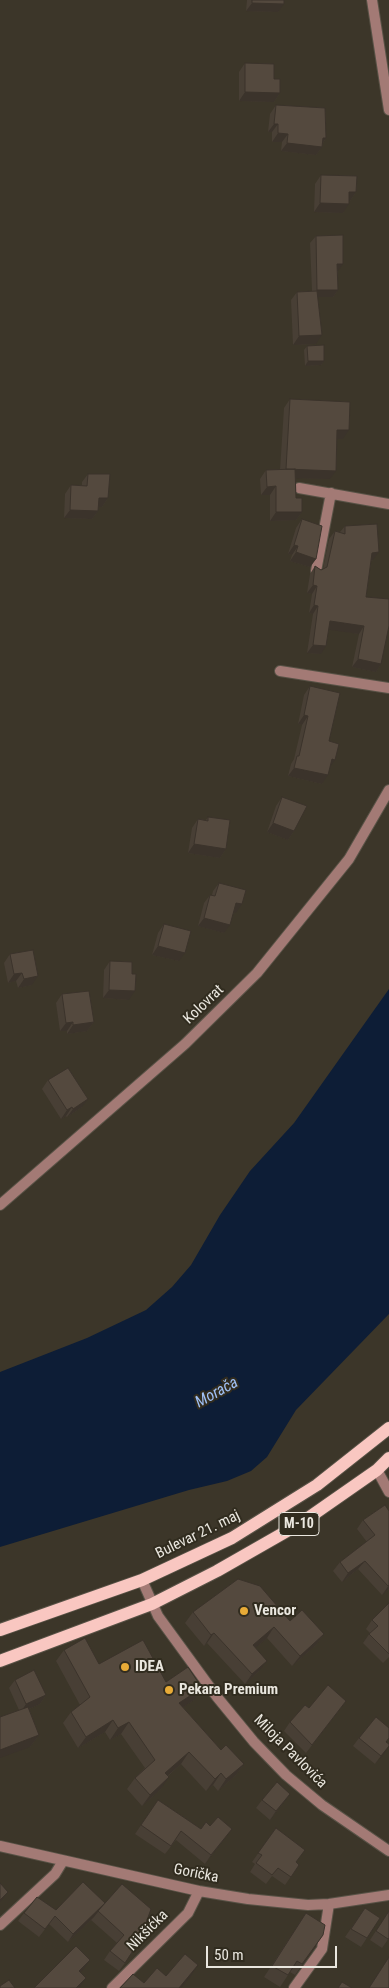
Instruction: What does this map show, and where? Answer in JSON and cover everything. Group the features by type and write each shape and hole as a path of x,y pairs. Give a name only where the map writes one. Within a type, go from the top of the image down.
{"main road":[{"name":"Bulevar 21. maj","path":"0,1630 142,1580 206,1552 267,1517 331,1475 389,1428"},
{"name":"M-10","path":"0,1661 152,1604 275,1539 377,1470 389,1458"}],"street":[{"path":"372,0 389,110"},
{"path":"299,488 389,504"},
{"path":"316,571 331,493"},
{"path":"280,671 389,688"},
{"name":"Kolovrat","path":"0,1205 185,1044 257,973 349,859 363,838 389,790"},
{"path":"377,1470 389,1492"},
{"name":"Miloja Pavlovića","path":"142,1580 158,1616 218,1697 271,1759 322,1805 389,1851"},
{"name":"Gorička","path":"0,1846 199,1891 248,1899 308,1905 389,1895"},
{"path":"0,1925 55,1874 63,1861"},
{"name":"Nikšićka","path":"112,1988 188,1913 199,1891"},
{"path":"294,1988 322,1948 328,1904"}],"water":[{"name":"Morača","path":"389,989 389,1314 296,1410 267,1457 251,1471 227,1481 189,1490 0,1547 0,1372 87,1338 146,1310 172,1287 191,1265 220,1215 250,1171 294,1123"}],"building":[{"path":"252,0 284,0 284,4 252,3"},
{"path":"245,63 274,64 274,79 280,79 280,93 245,92"},
{"path":"276,105 325,108 326,138 323,138 322,147 287,143 288,134 278,133 278,124 274,124"},
{"path":"321,175 357,176 356,192 349,192 349,204 320,203"},
{"path":"343,235 343,264 337,264 338,290 317,290 316,236"},
{"path":"317,291 322,335 299,336 297,292"},
{"path":"324,345 324,361 308,361 307,346"},
{"path":"290,399 350,402 349,430 337,430 336,471 286,469"},
{"path":"295,469 296,498 302,498 302,512 276,512 276,486 267,487 266,470"},
{"path":"88,474 110,474 108,498 99,498 98,511 70,510 71,485 87,486"},
{"path":"302,519 322,526 316,559 296,552 298,546 294,545"},
{"path":"377,524 379,552 372,553 366,597 389,599 389,626 381,664 358,659 364,626 330,621 326,646 313,645 318,606 314,605 317,586 313,585 315,566 321,570 327,567 335,531 345,534 345,526"},
{"path":"310,686 340,693 329,741 339,744 335,760 332,759 328,775 294,768 297,756 299,756 308,716 304,715"},
{"path":"282,797 307,806 294,831 273,823"},
{"path":"208,817 230,820 226,849 194,844 198,819 208,821"},
{"path":"219,883 246,890 242,904 236,903 230,925 204,918 210,895 215,896"},
{"path":"164,924 191,931 185,953 158,946"},
{"path":"33,950 38,976 24,979 22,973 14,974 10,954"},
{"path":"110,961 132,962 132,974 136,974 135,991 109,990"},
{"path":"89,991 94,1022 73,1025 73,1022 66,1023 62,994"},
{"path":"68,1068 88,1099 73,1109 72,1107 67,1110 48,1080"},
{"path":"385,1505 389,1511 388,1586 365,1561 348,1573 340,1562 375,1535 363,1520"},
{"path":"238,1579 260,1586 290,1621 302,1610 324,1634 300,1656 274,1627 253,1645 267,1661 252,1674 214,1633 211,1635 193,1612"},
{"path":"389,1603 389,1654 369,1634 378,1626 372,1620"},
{"path":"85,1638 99,1664 143,1640 166,1682 188,1667 202,1688 179,1703 221,1750 226,1745 244,1764 226,1779 221,1773 215,1779 189,1752 165,1773 169,1777 150,1795 135,1778 155,1760 129,1722 118,1728 113,1720 86,1737 71,1712 90,1697 64,1650"},
{"path":"34,1670 46,1695 26,1704 15,1680"},
{"path":"328,1685 346,1701 312,1745 290,1722 305,1705 309,1708"},
{"path":"28,1707 39,1735 0,1750 0,1717"},
{"path":"376,1717 389,1728 389,1738 386,1742 389,1746 381,1756 359,1738"},
{"path":"277,1782 290,1794 276,1811 262,1800"},
{"path":"158,1800 201,1829 206,1822 210,1826 218,1817 232,1829 211,1855 181,1831 171,1846 141,1825"},
{"path":"276,1828 305,1850 296,1862 299,1865 291,1877 278,1868 272,1875 256,1863 262,1855 258,1853"},
{"path":"83,1882 105,1903 73,1934 55,1916 45,1929 24,1913 37,1897 56,1910"},
{"path":"0,1883 8,1892 0,1900"},
{"path":"122,1884 151,1909 145,1926 141,1926 136,1946 125,1963 110,1951 124,1935 98,1911"},
{"path":"365,1908 380,1918 367,1938 351,1929"},
{"path":"389,1911 389,1938 388,1939 376,1931"},
{"path":"306,1913 325,1925 323,1935 302,1964 297,1961 288,1975 272,1966"},
{"path":"76,1946 90,1960 79,1971 86,1978 76,1988 34,1988"},
{"path":"185,1954 198,1965 179,1988 120,1988 133,1974 144,1983 157,1968 166,1976"},
{"path":"389,1957 389,1988 369,1988"},
{"path":"9,1980 15,1988 0,1988 0,1986"},
{"path":"342,1982 352,1988 338,1988"}],"place":[{"name":"Vencor","path":"244,1611"},
{"name":"IDEA","path":"125,1667"},
{"name":"Pekara Premium","path":"169,1690"}]}
